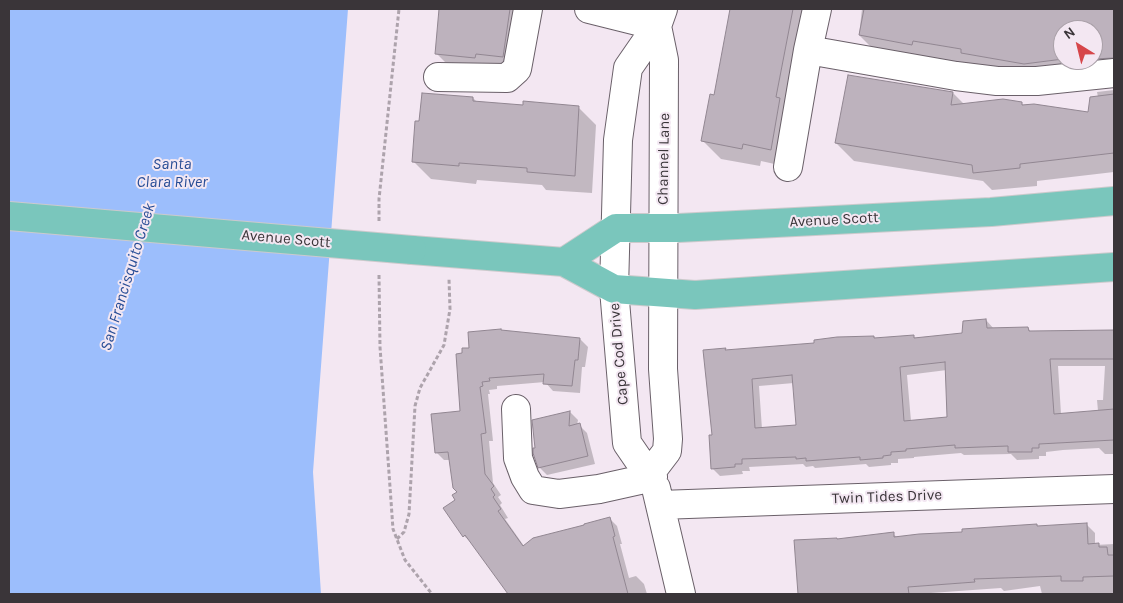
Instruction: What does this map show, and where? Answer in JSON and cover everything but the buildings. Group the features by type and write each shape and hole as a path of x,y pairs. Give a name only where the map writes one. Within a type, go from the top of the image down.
{"main road":[{"name":"Avenue Scott","path":"616,228 688,227 990,212 1114,201"},
{"name":"Avenue Scott","path":"9,216 564,262 614,289 695,295 1114,267"},
{"path":"564,262 616,228"}],"street":[{"path":"438,77 507,78 517,69 528,9"},
{"path":"589,9 660,17"},
{"path":"788,167 817,9"},
{"name":"Channel Lane","path":"660,17 664,60 664,293"},
{"name":"Cape Cod Drive","path":"660,17 628,68 618,140 614,289 627,443 640,462 652,474 681,594"},
{"path":"808,50 956,76 997,81 1037,81 1114,74"},
{"path":"516,408 518,458 525,478 532,490 559,494 599,488 652,474 667,451 668,439 663,369 664,293"},
{"name":"Twin Tides Drive","path":"660,505 1114,488"}],"path":[{"path":"432,594 406,560 396,540 404,532 409,514 415,406 420,388 444,345 450,309 448,253"}],"water":[{"name":"Santa Clara River","path":"9,9 348,9 313,472 321,594 9,594"}],"water label":[{"name":"San Francisquito Creek","path":"128,277"}]}
